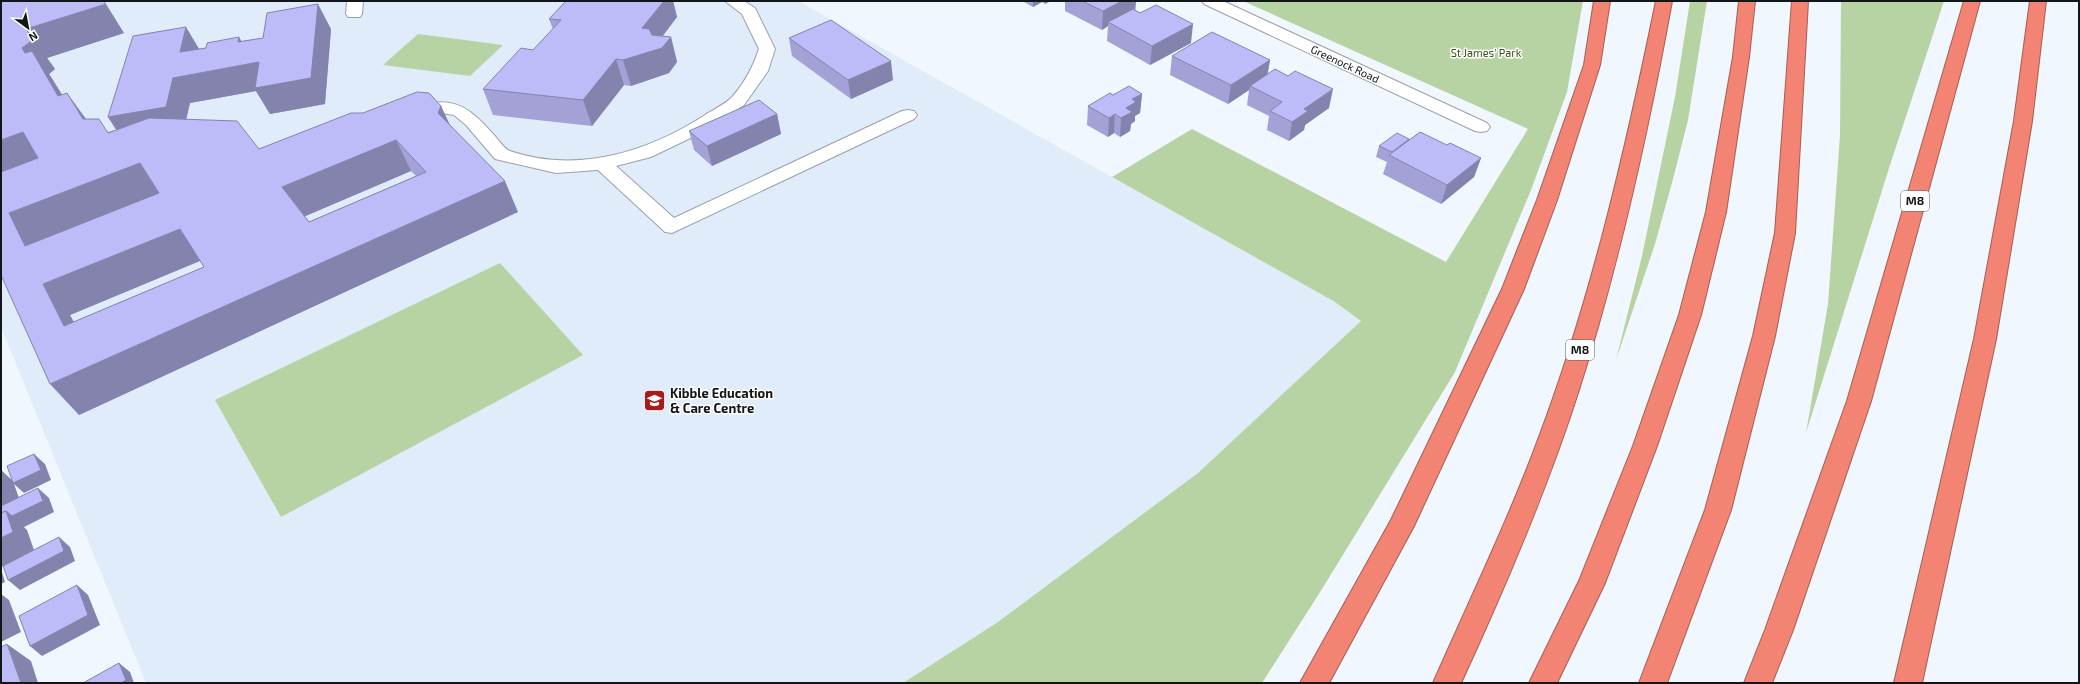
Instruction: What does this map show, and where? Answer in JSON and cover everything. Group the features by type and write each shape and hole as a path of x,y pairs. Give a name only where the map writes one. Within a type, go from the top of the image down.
{"highway":[{"path":"1314,683 1401,526 1513,289 1547,200 1592,65 1602,1"},
{"name":"M8","path":"1447,683 1466,642 1535,479 1579,353 1605,265 1628,173 1664,1"},
{"path":"1543,683 1592,583 1645,446 1690,315 1716,212 1740,65 1747,1"},
{"name":"M8","path":"1758,683 1859,401 1972,1"},
{"path":"1908,683 1985,339 2023,121 2038,1"},
{"path":"1653,683 1718,510 1764,336 1786,233 1801,6"}],"street":[{"path":"399,117 414,111 436,107 459,111 472,121 502,155 556,167 602,164 644,153 697,128 738,101 760,71 767,49 749,11 733,1"},
{"name":"Greenock Road","path":"1210,1 1481,127"},
{"path":"602,164 672,227 908,115"}],"shaded area":[{"name":"Kibble Education & Care Centre","path":"1,1 798,1 1335,302 1361,321 1198,473 995,624 903,683 146,683 1,327"}],"green space":[{"name":"St James' Park","path":"1243,1 1583,1 1567,92 1531,190 1455,372 1322,589 1262,683 903,683 995,624 1198,473 1361,321 1335,302 1112,177 1192,129 1446,262 1528,129"},
{"path":"1690,1 1707,1 1688,120 1655,244 1616,360 1642,256 1675,97"},
{"path":"1841,1 1944,1 1890,165 1806,433 1828,304 1840,135"},
{"path":"418,34 503,45 470,76 383,65"},
{"path":"500,263 583,355 281,517 215,400"}],"building":[{"path":"1,1 103,1 106,4 26,29 33,40 22,48 25,53 32,51 58,96 67,93 83,119 99,119 108,133 149,118 237,121 259,149 351,113 363,113 417,92 429,93 441,106 438,113 505,181 50,384 1,275 1,172 38,158 23,132 1,140","holes":["396,140 426,172 309,222 282,187","140,163 159,193 25,246 9,213","180,229 204,267 64,326 43,284"]},
{"path":"566,1 664,1 642,28 649,29 652,35 671,37 662,48 623,60 616,59 583,100 483,89 521,48 533,50 561,20 549,19"},
{"path":"1082,1 1122,1 1103,11"},
{"path":"318,4 311,78 255,88 259,62 173,78 166,107 108,117 133,36 186,27 180,52 206,48 207,43 239,37 238,42 263,38 267,13"},
{"path":"1156,5 1193,24 1152,46 1108,22 1133,9 1140,13"},
{"path":"831,20 891,61 848,80 789,38"},
{"path":"1212,32 1270,60 1231,85 1172,56"},
{"path":"1275,69 1288,76 1295,71 1333,89 1304,109 1308,111 1292,122 1270,111 1282,102 1250,86"},
{"path":"1129,86 1142,94 1132,99 1136,102 1126,108 1132,112 1121,118 1115,114 1109,118 1088,106 1110,93 1113,95"},
{"path":"759,100 777,114 707,146 689,131"},
{"path":"1420,132 1447,145 1450,143 1481,158 1447,185 1389,155"},
{"path":"1397,133 1409,139 1392,152 1379,146"},
{"path":"34,454 41,470 13,483 7,466"},
{"path":"38,488 43,501 12,516 6,511 1,513 1,506"},
{"path":"6,511 13,532 1,538 1,513"},
{"path":"59,537 64,551 8,580 3,566"},
{"path":"77,585 88,615 30,646 19,616"},
{"path":"7,644 21,683 1,683 1,647"},
{"path":"119,663 126,680 121,683 83,683"}],"place":[{"name":"Kibble Education & Care Centre","path":"654,400"}]}
